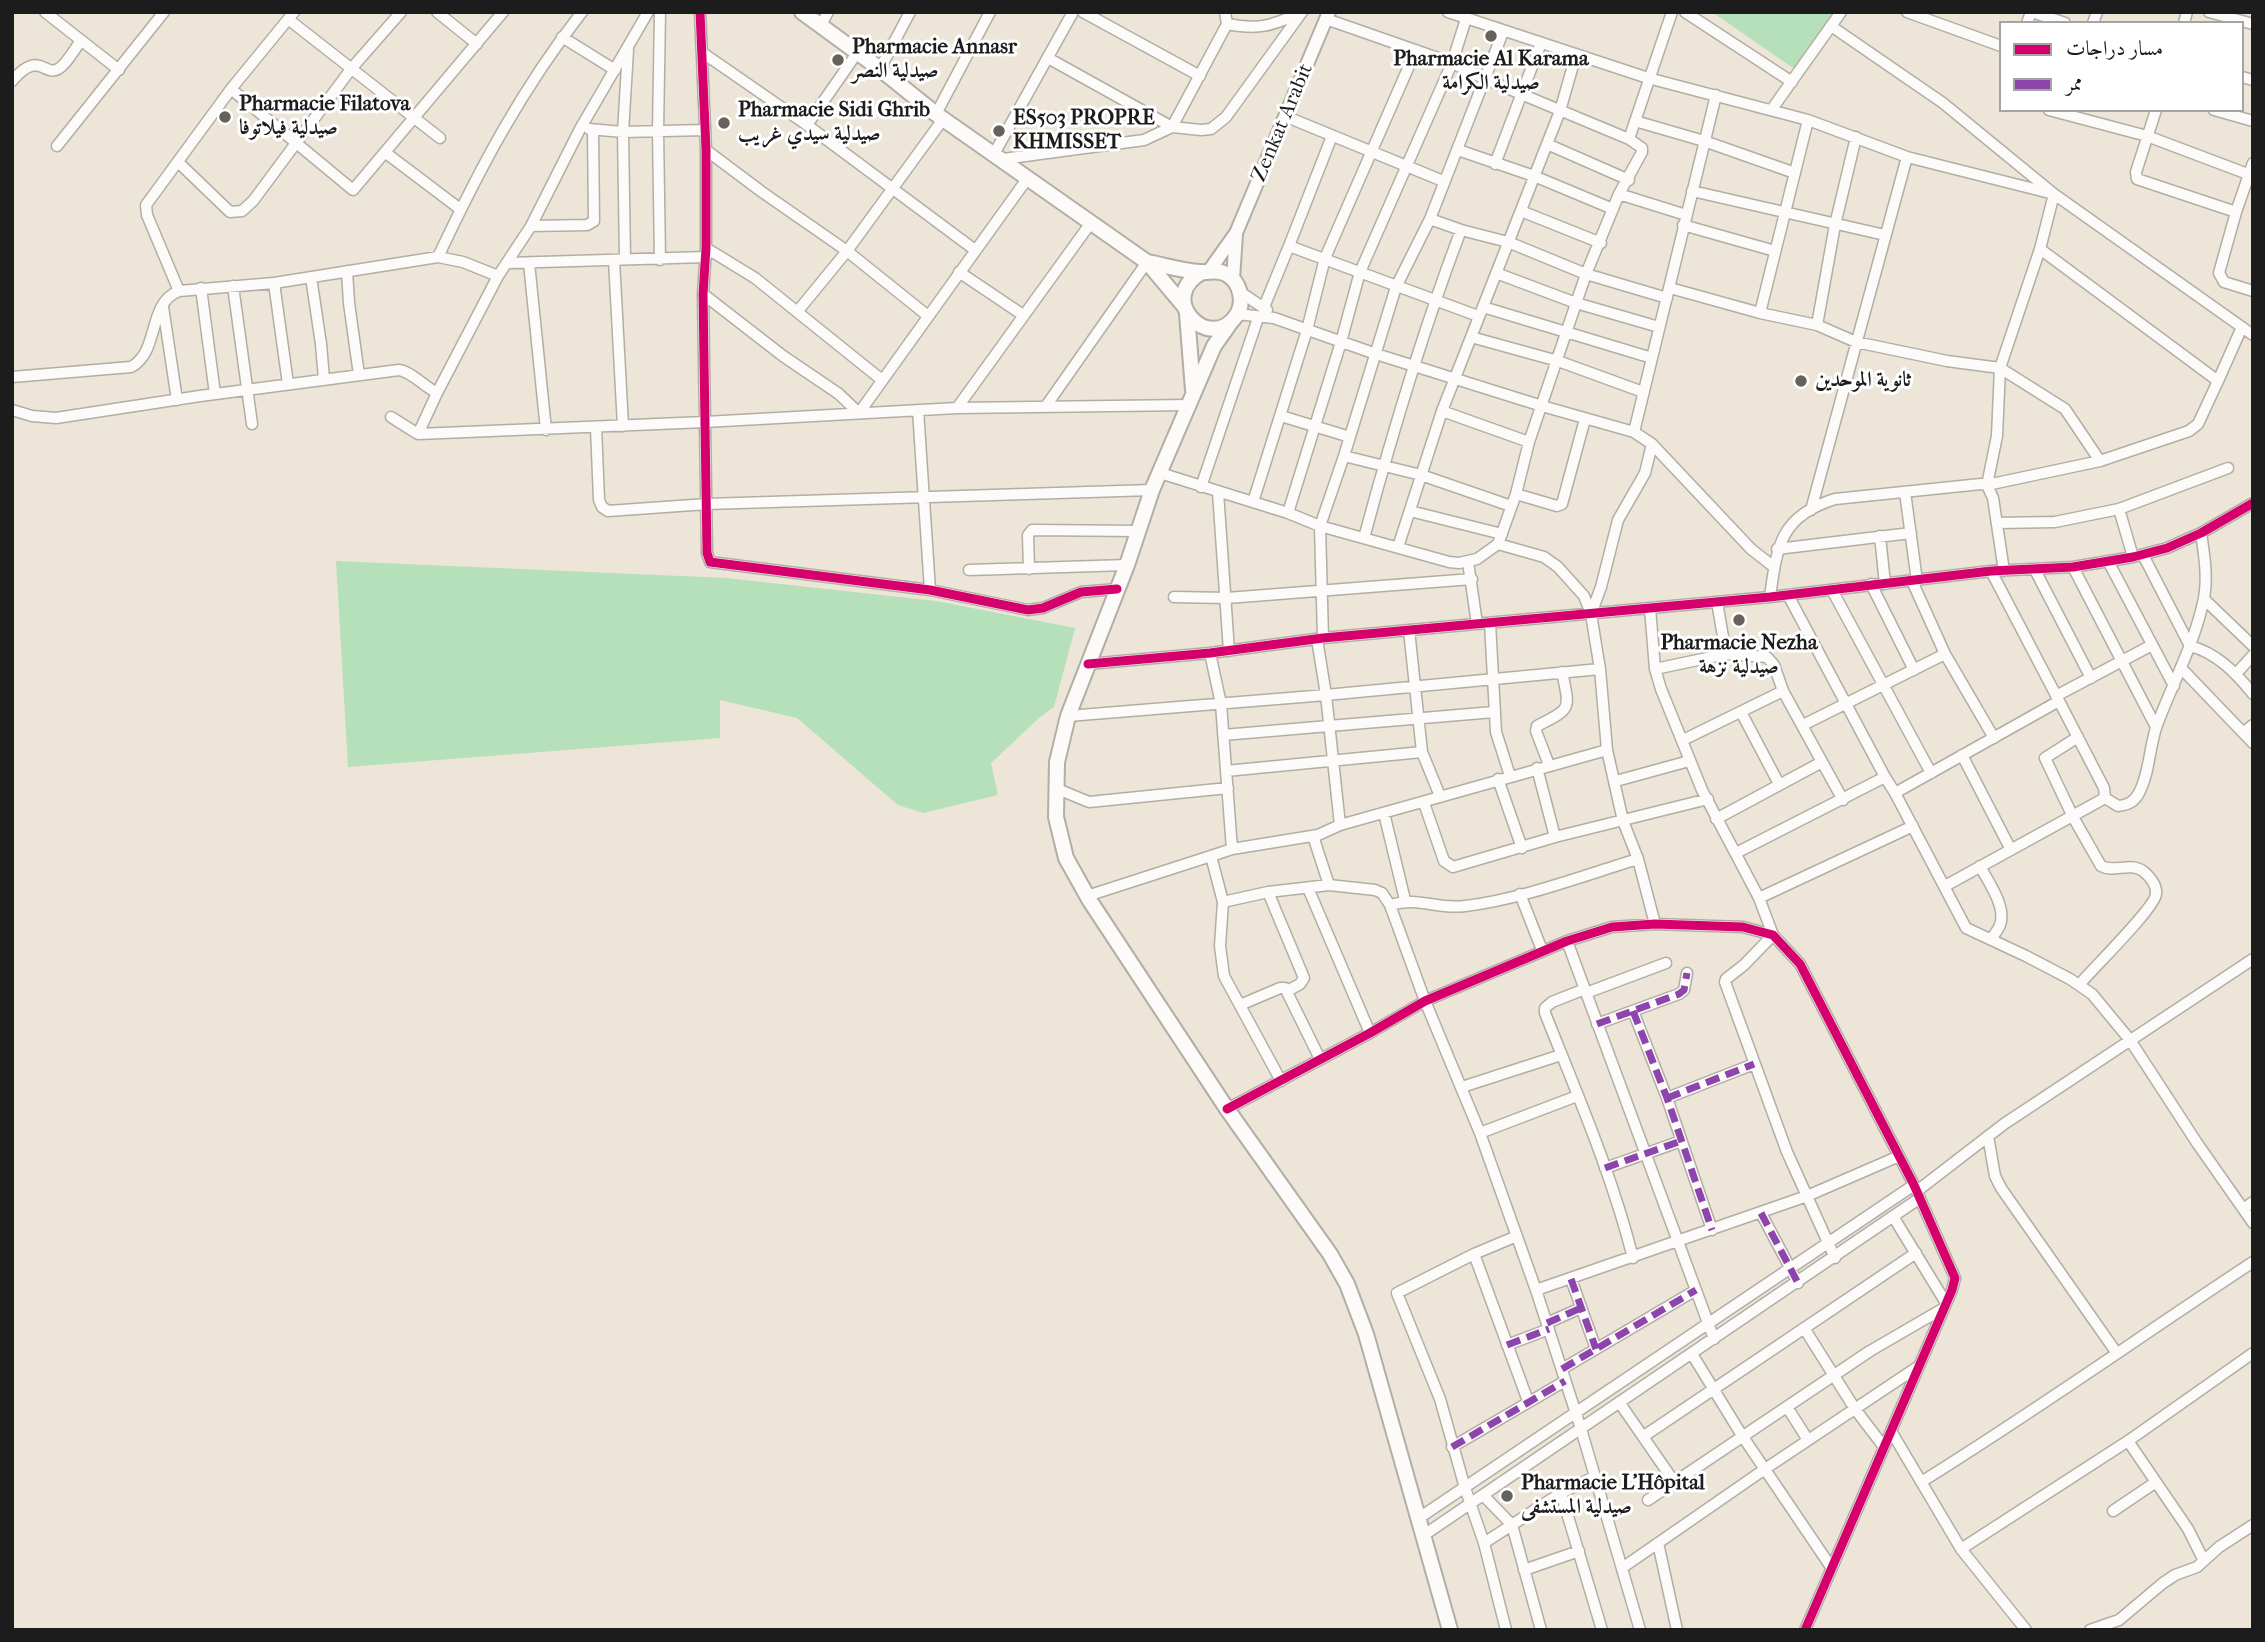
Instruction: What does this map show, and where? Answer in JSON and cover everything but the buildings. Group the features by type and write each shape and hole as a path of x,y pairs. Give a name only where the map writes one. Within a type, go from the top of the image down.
{"main road":[{"path":"802,12 940,116 1147,262 1194,322 1202,327 1222,327 1234,318"},
{"path":"1147,262 1226,274 1237,286 1241,304 1214,346 1152,490 1127,565 1068,716 1057,762 1056,817 1066,858 1087,896 1227,1109 1318,1235 1347,1284 1366,1334 1450,1630"},
{"path":"1191,400 1184,295 1188,284 1206,272"}],"street":[{"path":"45,12 119,70"},
{"path":"57,146 163,12"},
{"path":"178,162 226,209 238,213 253,201 351,69 401,12"},
{"path":"437,12 477,44"},
{"path":"231,89 353,190 503,12"},
{"path":"438,257 460,209 515,106 582,12"},
{"path":"418,434 498,276 531,226 580,129 648,12"},
{"path":"660,12 660,260"},
{"path":"701,12 706,150 706,253 703,294 709,562 930,590 1028,610 1043,608 1081,592 1117,589"},
{"path":"820,27 828,12"},
{"path":"880,69 910,12"},
{"path":"797,312 848,251 940,116 990,12"},
{"path":"998,157 1073,12"},
{"path":"1083,12 1199,76"},
{"path":"998,157 1144,140 1172,127 1227,24 1225,12"},
{"path":"1048,58 1172,127 1211,130 1220,124 1268,63 1302,12"},
{"path":"1227,24 1252,29 1283,21 1302,12"},
{"path":"1448,12 1648,78 1808,120 1908,157 2054,194"},
{"path":"1629,139 1671,12"},
{"path":"1685,12 1792,82"},
{"path":"1772,110 1841,12"},
{"path":"1907,12 1999,45"},
{"path":"2031,12 2059,21"},
{"path":"2209,12 2242,21"},
{"path":"1160,473 1288,513 1320,526 1449,562 1468,562 1485,554 1500,539 1516,494 1529,442 1586,274 1619,194 1629,180 1642,150 1629,139 1452,63 1327,15"},
{"name":"Zenkat Arabit","path":"1237,233 1327,15"},
{"path":"179,291 146,208 148,202 231,89 291,16 351,69 440,138"},
{"path":"1288,513 1360,272 1452,63 1466,19"},
{"path":"1831,26 1943,103 2054,194 2187,291 2253,335"},
{"path":"1340,825 1320,638 1320,526 1377,354 1396,287 1430,219 1503,32"},
{"path":"562,37 615,70"},
{"path":"12,81 22,69 33,65 52,71 58,69 80,42"},
{"path":"1495,164 1541,43"},
{"path":"623,426 620,260 628,49"},
{"path":"1253,502 1307,330 1325,258 1416,50"},
{"path":"703,53 893,187 975,250"},
{"path":"807,125 857,53"},
{"path":"1398,547 1442,411 1560,111 1576,55"},
{"path":"1633,432 1716,96"},
{"path":"2057,112 2147,136 2250,176"},
{"path":"2155,112 2136,172 2137,179 2236,212"},
{"path":"2221,112 2253,121"},
{"path":"1287,117 1443,181"},
{"path":"1760,313 1808,120"},
{"path":"1635,121 1704,141 1794,173"},
{"path":"580,129 623,132 704,130"},
{"path":"531,226 587,225 594,221 593,130"},
{"path":"1264,307 1332,136"},
{"path":"1817,325 1835,225 1856,137"},
{"path":"1547,144 1629,180"},
{"path":"706,150 848,251 928,316"},
{"path":"1458,150 1534,176 1613,209"},
{"path":"386,153 460,209"},
{"path":"1811,510 1908,157"},
{"path":"2253,163 2219,275 2224,282 2253,291"},
{"path":"859,413 1027,178"},
{"path":"1692,191 1885,235"},
{"path":"1619,194 1775,251"},
{"path":"2004,571 1993,498 1987,485 1997,436 2000,368 2040,248 2054,194"},
{"path":"1521,211 1601,243"},
{"path":"1430,219 1508,242 1586,274 1817,325 1856,342 1947,361 2000,368 2065,409 2101,461"},
{"path":"957,408 1090,224"},
{"path":"1364,538 1434,301 1461,230"},
{"path":"1206,272 1237,233"},
{"path":"1237,233 1237,286 1274,318"},
{"path":"1289,246 1434,301 1567,332 1651,358"},
{"path":"2040,248 2218,381"},
{"path":"508,263 660,260 706,253 755,278 883,380"},
{"path":"12,377 131,367 137,364 145,354 163,302 170,294 179,291 274,283 438,257 464,262 498,276"},
{"path":"1046,406 1147,262"},
{"path":"529,263 546,430"},
{"path":"347,271 359,374"},
{"path":"959,272 1023,315"},
{"path":"1496,273 1576,303 1659,327"},
{"path":"311,277 324,379"},
{"path":"274,283 288,384"},
{"path":"233,286 253,424"},
{"path":"201,288 215,394"},
{"path":"703,294 783,356 839,394 859,413"},
{"path":"163,302 177,400"},
{"path":"1234,318 1274,318 1377,354 1633,432 1652,444 1751,549 1774,567"},
{"path":"1201,487 1258,318"},
{"path":"1770,597 1777,549 1784,534 1799,517 1835,499 1987,485 2101,461 2189,431 2198,424 2242,327"},
{"path":"1471,337 1558,361 1643,392"},
{"path":"12,410 32,416 56,418 403,370 437,393"},
{"path":"391,417 418,434 546,430 957,408 1191,400"},
{"path":"918,410 930,590"},
{"path":"1442,411 1529,442"},
{"path":"1281,416 1350,438"},
{"path":"1516,494 1557,506 1562,504 1585,419"},
{"path":"596,427 599,499 604,510 707,504 1152,490"},
{"path":"1591,614 1601,587 1618,520 1645,473 1652,444"},
{"path":"1344,456 1421,475 1511,506"},
{"path":"1997,523 2055,522 2119,509 2228,468"},
{"path":"1218,492 1229,651"},
{"path":"1905,492 1915,581 1945,654 1994,738"},
{"path":"1088,664 1229,651 1320,638 1770,597 1991,571 2073,567 2167,548 2201,533 2253,502"},
{"path":"2119,509 2138,556 2190,646 2206,650 2236,674 2253,694"},
{"path":"1410,511 1500,539 1544,557 1558,567 1584,596 1591,614 1600,669 1607,750 1623,821 1638,859 1655,924"},
{"path":"1029,569 1028,535 1032,530 1138,531"},
{"path":"1777,549 1911,533"},
{"path":"2105,798 2118,806 2130,804 2144,782 2156,727 2190,646 2204,599 2205,560 2201,533"},
{"path":"1880,536 1885,584"},
{"path":"2108,561 2174,686"},
{"path":"1468,562 1477,624"},
{"path":"969,570 1127,565"},
{"path":"2073,567 2156,727"},
{"path":"2035,570 2091,678"},
{"path":"1991,571 2104,788 2105,798"},
{"path":"1174,597 1227,598 1472,579"},
{"path":"1871,584 1914,670"},
{"path":"1832,590 1931,773"},
{"path":"1788,595 1966,928 2092,994 2130,1040 2253,1223"},
{"path":"2204,599 2253,646"},
{"path":"1717,602 1726,654"},
{"path":"1650,608 1655,668 1689,761 1716,819 1759,898 1773,935 1800,964 1815,991 1897,1157 1917,1191 1955,1278 1805,1630"},
{"path":"1490,623 1494,712 1499,747 1510,776"},
{"path":"1409,630 1422,752 1440,796"},
{"path":"1895,793 2152,645"},
{"path":"1210,653 1221,704 1232,849"},
{"path":"1655,668 1726,654 1768,657 1783,691 1843,800"},
{"path":"1803,725 1945,654"},
{"path":"2236,674 2253,655"},
{"path":"2181,668 2253,743"},
{"path":"1068,716 1600,669"},
{"path":"1549,765 1536,731 1537,726 1565,711 1568,705 1562,672"},
{"path":"1683,740 1783,691"},
{"path":"1223,735 1494,712"},
{"path":"1741,712 1779,784"},
{"path":"2244,732 2253,725"},
{"path":"2078,737 2045,758 2073,817 2101,866 2111,869 2134,867 2142,871 2156,887 2156,895 2147,911 2079,985"},
{"path":"1087,896 1232,849 1313,836 1340,825 1607,750"},
{"path":"1226,771 1422,752"},
{"path":"1962,755 2011,850"},
{"path":"1616,781 1689,761"},
{"path":"1716,819 1822,762"},
{"path":"1537,768 1555,837"},
{"path":"1736,853 1885,777"},
{"path":"1498,779 1521,848"},
{"path":"1055,788 1089,802 1228,789"},
{"path":"1945,886 2105,798"},
{"path":"1424,803 1444,861 1452,867 1555,837 1708,799"},
{"path":"1384,813 1405,900"},
{"path":"1759,898 1913,826"},
{"path":"1313,836 1329,885"},
{"path":"1210,856 1223,902 1221,962 1224,976 1281,1081"},
{"path":"1390,905 1405,900 1462,907 1520,894 1638,859"},
{"path":"1980,866 1995,895 2001,917 2000,926 1991,939"},
{"path":"1223,902 1268,892 1329,885 1375,890 1382,893 1390,905 1424,1001 1480,1133 1536,1290 1581,1429 1640,1630"},
{"path":"1308,888 1370,1033"},
{"path":"1268,892 1304,978 1300,984 1287,991"},
{"path":"1520,894 1542,950"},
{"path":"1227,1109 1370,1033 1424,1001 1567,941 1612,928 1655,924 1743,928 1773,935"},
{"path":"1773,935 1725,982 1787,1152 1835,1258"},
{"path":"1567,941 1714,1339"},
{"path":"1419,1518 1828,1244 1917,1191 1988,1136 2253,959"},
{"path":"1633,1258 1605,1168 1545,1008 1552,1002 1666,963"},
{"path":"1598,1024 1682,992 1686,986 1687,973"},
{"path":"1240,1005 1280,988 1287,991 1320,1059"},
{"path":"1633,1011 1713,1230"},
{"path":"1462,1087 1561,1055"},
{"path":"1667,1098 1754,1064"},
{"path":"1480,1133 1577,1096"},
{"path":"1988,1136 1994,1176 2001,1188 2116,1352"},
{"path":"1605,1168 1681,1141"},
{"path":"1536,1290 1761,1213 1897,1157"},
{"path":"1424,1535 1894,1218 1917,1191"},
{"path":"2243,1209 2253,1202"},
{"path":"1761,1213 1798,1283"},
{"path":"1894,1218 1945,1305"},
{"path":"1506,1630 1484,1543 1452,1447 1440,1399 1396,1293 1517,1236"},
{"path":"1644,1436 1916,1253"},
{"path":"1474,1254 1528,1401"},
{"path":"1922,1482 2020,1420 2116,1352 2253,1262"},
{"path":"1571,1279 1596,1349"},
{"path":"1562,1369 1696,1290"},
{"path":"1648,1500 1945,1305"},
{"path":"1507,1345 1581,1308"},
{"path":"1804,1328 1855,1409 1884,1447"},
{"path":"1961,1549 2128,1441 2253,1353"},
{"path":"1692,1354 1831,1567"},
{"path":"1622,1568 1917,1368"},
{"path":"1452,1447 1565,1381"},
{"path":"1619,1402 1675,1483"},
{"path":"1787,1407 1808,1440"},
{"path":"1891,1431 1961,1549 2026,1630"},
{"path":"2128,1441 2193,1539 2203,1559"},
{"path":"1484,1543 1561,1493 1594,1476"},
{"path":"2113,1511 2156,1482"},
{"path":"1561,1493 1602,1630"},
{"path":"1483,1495 1512,1525 1541,1630"},
{"path":"2090,1630 2119,1620 2163,1583 2175,1575 2197,1567 2203,1559 2253,1525"},
{"path":"1658,1543 1678,1630"},
{"path":"1524,1570 1579,1551"}],"green space":[{"path":"1712,12 1836,12 1796,70"},
{"path":"336,561 726,578 936,601 1075,628 1054,707 991,763 998,795 923,813 898,805 797,718 720,700 720,738 348,767"}],"marked path":[{"path":"1597,1024 1679,994 1684,990 1687,973"},
{"path":"1633,1011 1667,1098 1712,1230"},
{"path":"1667,1098 1754,1064"},
{"path":"1605,1168 1681,1141"},
{"path":"1761,1213 1798,1283"},
{"path":"1571,1279 1596,1349"},
{"path":"1562,1369 1696,1290"},
{"path":"1547,1323 1581,1308"},
{"path":"1507,1345 1549,1329"},
{"path":"1452,1447 1565,1381"}],"cycle path":[{"path":"700,12 706,150 703,294 707,553 710,562 930,590 1028,610 1043,608 1081,592 1117,589"},
{"path":"1088,664 1210,653 1323,638 1770,597 1991,571 2073,567 2167,548 2201,533 2253,503"},
{"path":"1227,1109 1425,1001 1567,941 1612,927 1655,924 1743,927 1773,935 1800,964 1914,1185 1955,1278 1805,1630"}],"place":[{"name":"Pharmacie Al Karama صيدلية الكرامة","path":"1491,36"},
{"name":"Pharmacie Annasr صيدلية النصر","path":"838,60"},
{"name":"Pharmacie Filatova صيدلية فيلاتوفا","path":"225,117"},
{"name":"Pharmacie Sidi Ghrib صيدلية سيدي غريب","path":"724,123"},
{"name":"ES503 PROPRE KHMISSET","path":"999,131"},
{"name":"ثانوية الموحدين","path":"1801,381"},
{"name":"Pharmacie Nezha صيدلية نزهة","path":"1739,620"},
{"name":"Pharmacie L'Hôpital صيدلية المستشفى","path":"1507,1496"}]}
